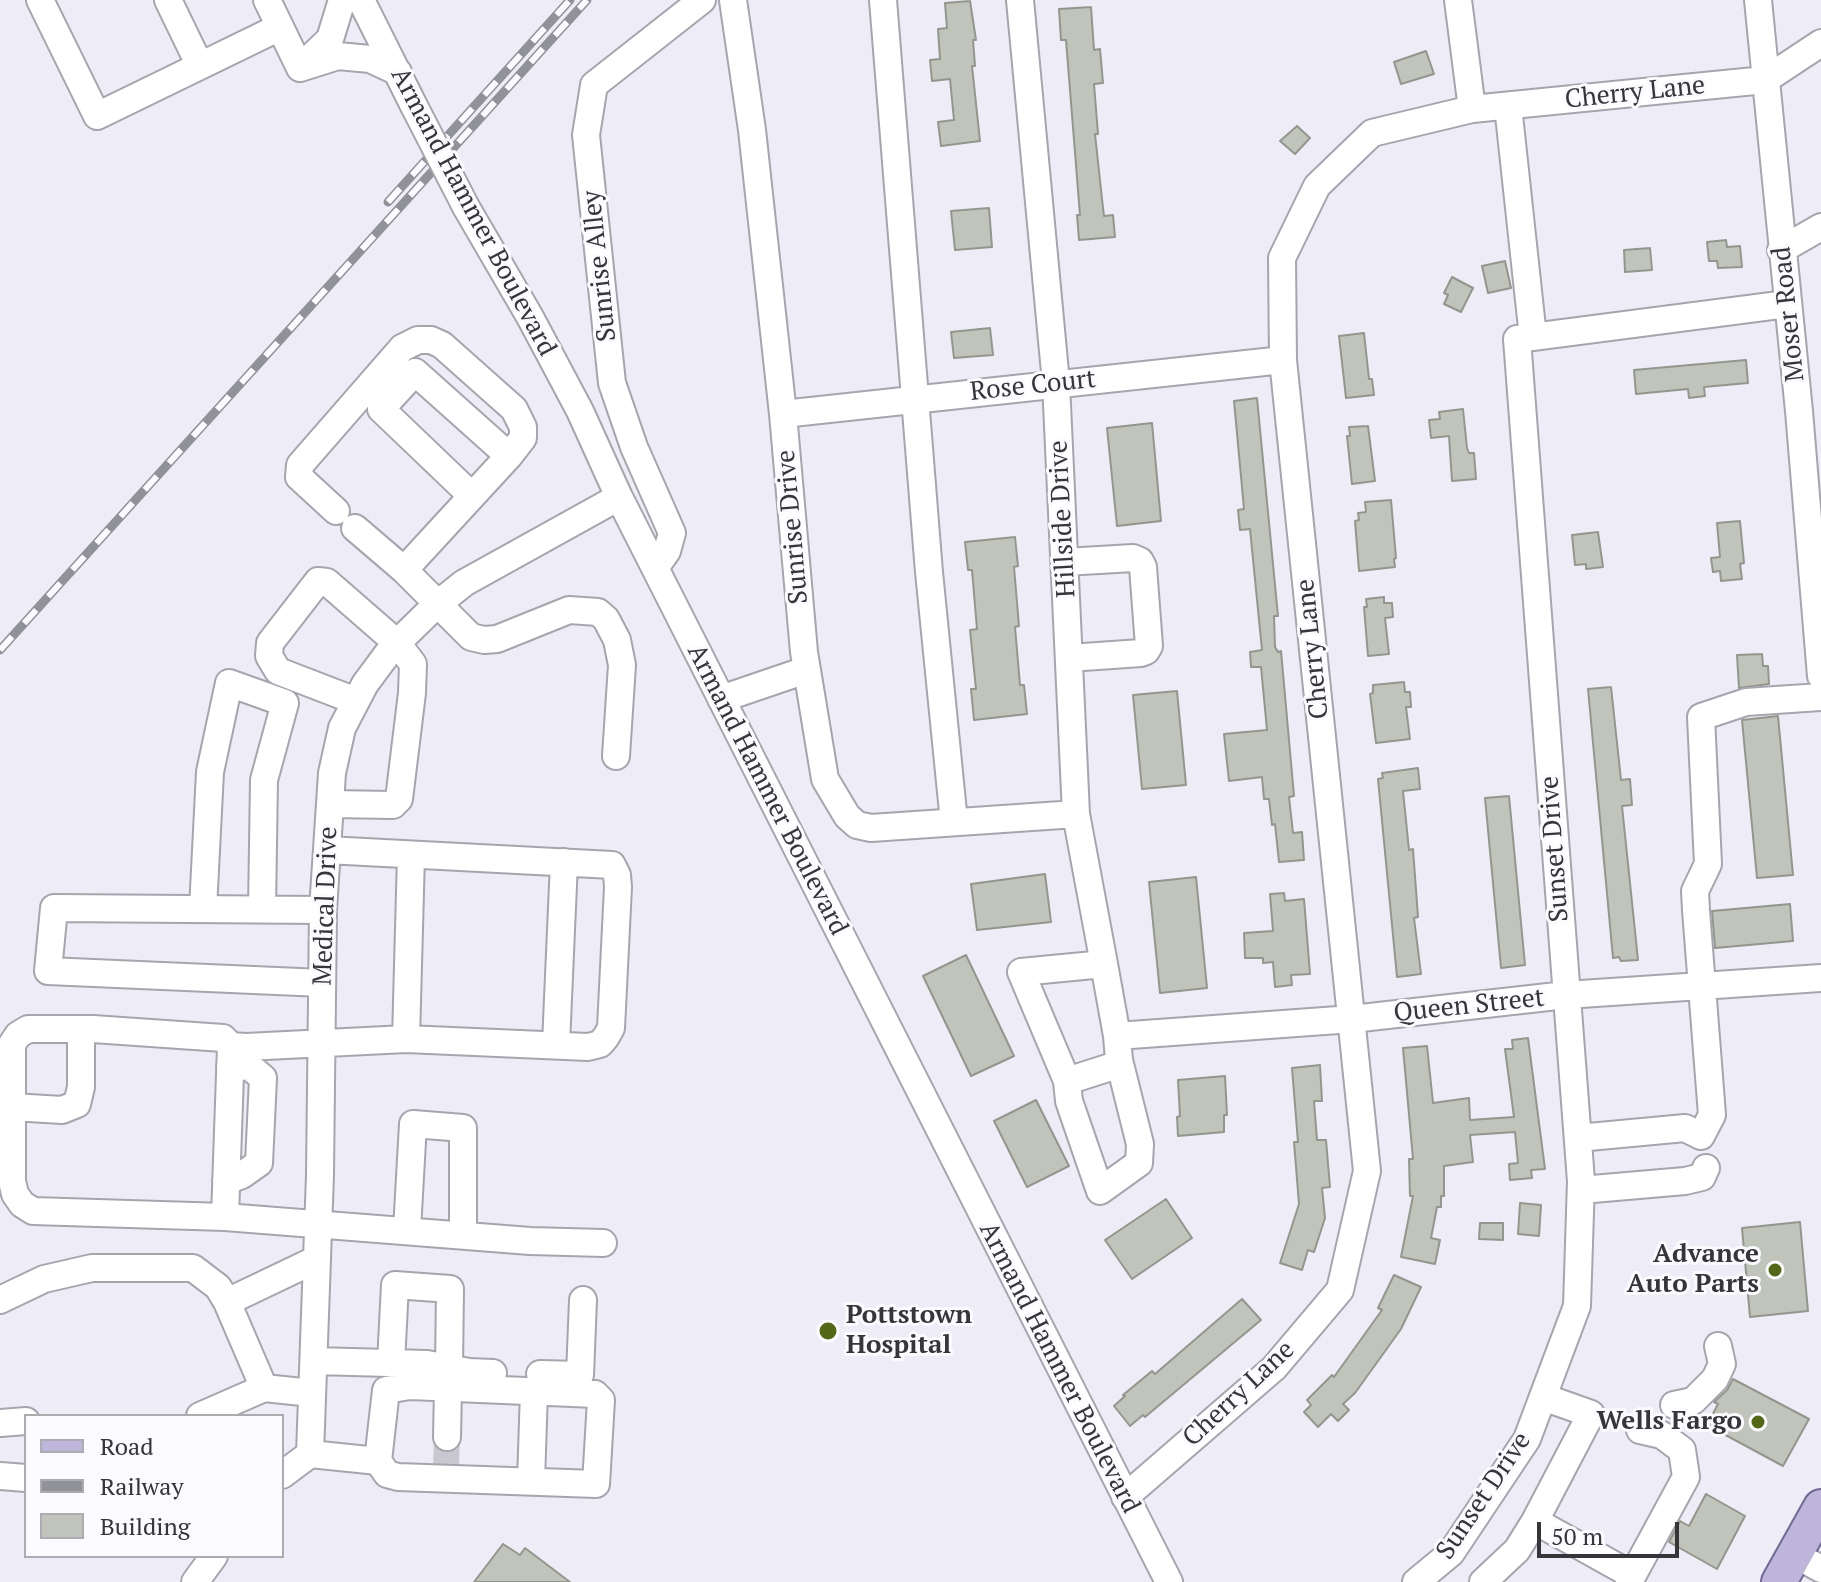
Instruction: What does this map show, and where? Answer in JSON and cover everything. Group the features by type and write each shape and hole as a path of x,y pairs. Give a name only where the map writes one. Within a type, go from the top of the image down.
{"main road":[{"path":"1798,1568 1821,1507"}],"street":[{"path":"40,0 97,116 280,27"},
{"path":"168,0 200,66"},
{"path":"267,0 300,68"},
{"path":"300,68 330,39 342,0"},
{"name":"Armand Hammer Boulevard","path":"361,0 466,207 580,411 619,497 1169,1582"},
{"name":"Sunrise Alley","path":"655,568 667,551 672,533 634,447 612,383 586,135 594,85 702,0"},
{"name":"Sunrise Drive","path":"733,0 752,130 783,414 806,670 825,779 847,816 857,825 871,828 1076,814"},
{"path":"883,0 929,572 954,822"},
{"name":"Hillside Drive","path":"1020,0 1056,383 1076,814 1120,1064 1140,1144 1139,1163 1100,1191 1069,1101 1067,1081"},
{"path":"1458,0 1472,109"},
{"name":"Moser Road","path":"1758,0 1787,304 1810,404 1821,676"},
{"path":"1765,80 1821,43"},
{"path":"300,68 338,56 370,59 398,72"},
{"name":"Cherry Lane","path":"1125,1497 1274,1368 1340,1290 1367,1171 1283,360 1282,258 1317,186 1372,133 1472,109 1765,80"},
{"path":"1508,106 1533,337 1787,304"},
{"path":"1781,250 1821,227"},
{"name":"Sunset Drive","path":"1416,1582 1451,1553 1527,1439 1577,1306 1581,1190 1578,1138 1517,339 1533,337"},
{"path":"404,570 523,438 523,427 514,409 442,345 431,340 418,340 402,348 300,465 299,477 404,570 471,637 497,639 569,610 598,612 606,619 617,640 622,665 616,756"},
{"name":"Rose Court","path":"783,414 1283,360"},
{"path":"472,496 381,409 406,381 415,372 509,456"},
{"name":"Medical Drive","path":"310,1454 319,1224 323,910 332,773 342,728 365,684 397,643 438,604 464,583 619,497"},
{"path":"1065,562 1133,558 1140,561 1149,646 1141,653 1069,658"},
{"path":"330,804 393,805 399,799 413,664 397,643 327,582 318,581 270,643 269,656 278,671 356,701"},
{"path":"721,699 806,670"},
{"path":"203,909 210,772 229,683 285,703 264,780 262,909"},
{"path":"1578,1138 1685,1128 1701,1136 1712,1115 1695,891 1708,864 1701,717 1746,702 1821,697"},
{"path":"231,1056 246,1047 406,1039 588,1047 600,1044 611,1028 618,887 612,865 327,850"},
{"path":"406,1039 411,855"},
{"path":"556,1044 564,862"},
{"path":"322,983 48,971 54,908 323,910"},
{"path":"1104,964 1021,972 1067,1081 1120,1064"},
{"name":"Queen Street","path":"1117,1036 1352,1019 1566,995 1821,978"},
{"path":"225,1217 231,1056 223,1038 81,1029 28,1029 18,1035 12,1044 12,1181 15,1194 22,1204 33,1211 225,1217 530,1241 603,1243"},
{"path":"12,1107 62,1110 77,1104 81,1087 81,1029"},
{"path":"407,1230 413,1124 463,1128 463,1234"},
{"path":"1581,1190 1685,1181 1702,1177 1706,1168"},
{"path":"227,1302 317,1259"},
{"path":"0,1300 44,1279 92,1268 193,1268 218,1287 227,1302 264,1388"},
{"path":"391,1363 395,1285 450,1289 447,1437"},
{"path":"314,1361 427,1364 448,1378 534,1391 595,1394 601,1400 596,1484 446,1472 398,1477 387,1474 378,1461 386,1390 448,1378 469,1372 580,1375 583,1300"},
{"path":"1674,1405 1693,1401 1715,1379 1722,1364 1718,1346"},
{"path":"205,1414 264,1388 312,1393"},
{"path":"531,1481 534,1391"},
{"path":"1483,1582 1517,1550 1591,1414 1543,1397"},
{"path":"0,1423 24,1421"},
{"path":"1535,1521 1631,1579 1686,1477 1682,1450 1662,1435 1640,1430"},
{"path":"284,1474 310,1454 378,1461"},
{"path":"0,1476 24,1478"},
{"path":"195,1582 213,1558"}],"building":[{"path":"970,1 976,40 973,40 975,66 972,66 980,141 941,146 938,122 954,120 950,79 932,81 930,60 940,59 938,29 947,28 945,3"},
{"path":"1091,7 1094,50 1100,49 1103,83 1094,84 1098,134 1095,134 1104,216 1113,215 1115,237 1079,240 1077,215 1080,215 1066,40 1061,40 1059,9"},
{"path":"1426,51 1434,74 1401,84 1394,62"},
{"path":"1297,126 1310,138 1295,154 1280,141"},
{"path":"989,208 992,247 955,250 951,211"},
{"path":"1726,240 1727,247 1740,246 1742,267 1718,268 1717,261 1709,261 1707,242"},
{"path":"1650,248 1652,270 1625,272 1624,250"},
{"path":"1505,261 1511,288 1488,293 1482,266"},
{"path":"1452,277 1473,288 1461,312 1444,304 1448,295 1444,293"},
{"path":"990,328 993,355 954,358 951,332"},
{"path":"1364,333 1374,395 1346,398 1339,336"},
{"path":"1746,360 1748,383 1704,387 1705,396 1689,398 1688,389 1636,394 1634,370"},
{"path":"1257,398 1278,616 1274,616 1275,647 1278,652 1281,651 1294,796 1289,797 1293,833 1302,832 1304,860 1279,862 1275,824 1272,825 1269,799 1264,799 1262,777 1229,781 1224,734 1267,730 1261,667 1251,667 1250,652 1262,650 1250,529 1240,530 1238,510 1244,509 1234,401"},
{"path":"1463,409 1467,448 1469,453 1474,453 1476,479 1452,481 1449,436 1431,438 1429,420 1440,419 1439,412"},
{"path":"1152,423 1161,521 1117,526 1107,428"},
{"path":"1368,426 1375,481 1352,484 1347,436 1350,436 1349,427"},
{"path":"1391,500 1395,567 1359,571 1355,521 1359,520 1358,513 1366,512 1365,502"},
{"path":"1740,521 1744,563 1740,564 1742,579 1721,581 1720,571 1713,572 1711,558 1720,557 1717,523"},
{"path":"1598,532 1603,567 1586,569 1586,564 1575,565 1572,535"},
{"path":"1015,537 1019,626 1015,627 1020,685 1024,685 1027,714 974,720 971,689 976,689 970,630 977,629 972,570 968,570 965,542"},
{"path":"1384,597 1384,603 1392,603 1393,617 1385,618 1389,654 1368,656 1366,599"},
{"path":"1762,654 1763,666 1768,666 1769,684 1739,688 1737,655"},
{"path":"1404,682 1405,692 1410,692 1411,707 1406,707 1410,739 1376,743 1370,694 1373,693 1373,685"},
{"path":"1611,687 1621,780 1630,779 1632,805 1622,806 1638,960 1613,958 1588,689"},
{"path":"1177,691 1186,785 1142,789 1133,695"},
{"path":"1778,716 1793,875 1757,878 1742,720"},
{"path":"1418,768 1420,789 1403,791 1409,850 1413,849 1418,917 1414,918 1421,974 1397,977 1378,779 1383,778 1382,773"},
{"path":"1509,796 1525,965 1501,968 1485,798"},
{"path":"1045,874 1051,922 977,930 971,884"},
{"path":"1196,877 1207,988 1160,993 1149,882"},
{"path":"1284,893 1285,901 1304,899 1310,974 1291,975 1292,985 1275,987 1273,962 1263,963 1263,958 1245,958 1244,933 1273,931 1270,894"},
{"path":"1790,904 1793,941 1715,948 1712,911"},
{"path":"966,955 1014,1056 971,1076 923,976"},
{"path":"1528,1038 1545,1169 1531,1170 1532,1178 1510,1180 1509,1164 1518,1163 1515,1132 1470,1135 1473,1162 1444,1166 1444,1196 1441,1196 1441,1207 1437,1207 1431,1238 1440,1240 1435,1264 1401,1257 1413,1196 1410,1196 1409,1159 1413,1159 1403,1048 1427,1046 1433,1103 1469,1098 1470,1120 1514,1117 1505,1049 1513,1049 1512,1040"},
{"path":"1320,1065 1322,1101 1314,1101 1317,1140 1326,1140 1330,1187 1322,1188 1325,1218 1314,1252 1308,1250 1302,1270 1280,1263 1299,1204 1292,1068"},
{"path":"1225,1076 1227,1115 1224,1115 1224,1132 1178,1136 1178,1080"},
{"path":"1036,1100 1069,1166 1027,1187 994,1121"},
{"path":"1166,1199 1192,1238 1132,1279 1105,1240"},
{"path":"1520,1203 1541,1205 1539,1236 1518,1234"},
{"name":"Advance Auto Parts","path":"1800,1222 1808,1311 1750,1317 1742,1228"},
{"path":"1480,1223 1503,1223 1503,1240 1479,1239"},
{"path":"1394,1275 1421,1287 1401,1329 1355,1393 1343,1404 1349,1410 1338,1421 1331,1414 1318,1427 1304,1412 1311,1405 1307,1400 1332,1375 1334,1377 1382,1310 1378,1308"},
{"path":"1242,1299 1261,1320 1145,1417 1143,1415 1130,1426 1114,1406 1123,1395 1152,1371 1155,1374"},
{"name":"Wells Fargo","path":"1733,1379 1809,1419 1783,1466 1707,1425 1718,1404 1714,1402"},
{"path":"1706,1494 1745,1516 1717,1569 1669,1542 1680,1521 1689,1526"},
{"path":"503,1544 520,1555 525,1548 570,1582 474,1582"}],"tunnel":[{"path":"446,1466 447,1437"}],"railway":[{"path":"388,202 570,0"},
{"path":"0,650 587,0"}],"place":[{"name":"Advance Auto Parts","path":"1775,1270"},
{"name":"Pottstown Hospital","path":"828,1331"},
{"name":"Wells Fargo","path":"1758,1422"}]}
